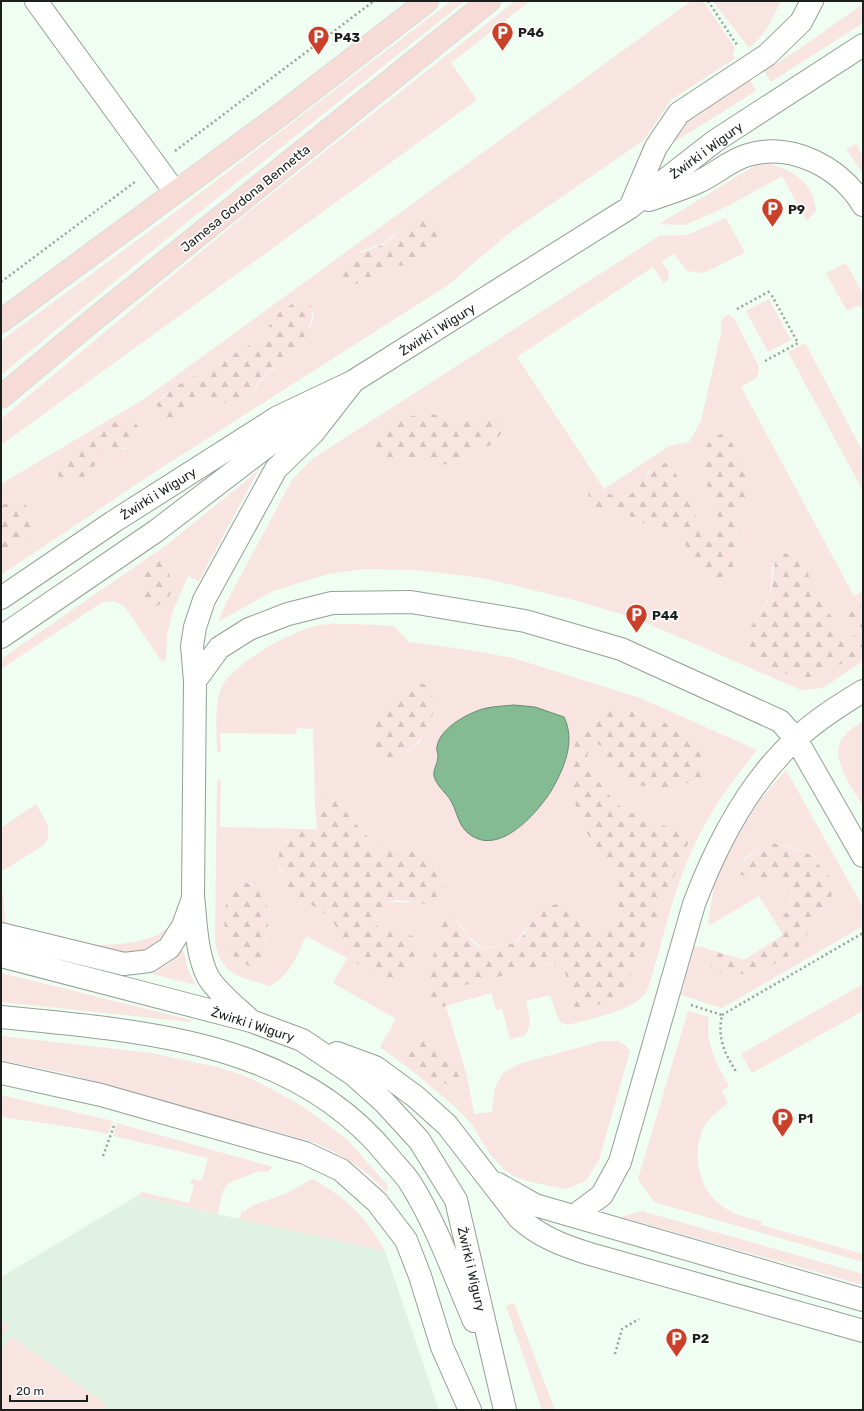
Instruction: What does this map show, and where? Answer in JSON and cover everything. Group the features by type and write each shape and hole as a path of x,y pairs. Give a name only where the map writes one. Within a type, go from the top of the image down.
{"main road":[{"path":"1,321 280,115 427,1"},
{"name":"Jamesa Gordona Bennetta","path":"1,397 490,1"}],"street":[{"path":"36,1 175,192"},
{"path":"629,208 656,148 679,113 767,56 801,22 812,1"},
{"name":"Żwirki i Wigury","path":"1,598 113,522 278,417 352,382 629,208 715,141 863,45"},
{"path":"629,208 701,181 735,160 763,152 782,152 812,159 841,177 863,205"},
{"path":"1,637 156,531 352,382"},
{"path":"251,1021 222,994 208,977 201,956 193,896 195,681 192,646 194,627 204,600 276,469 314,433 352,382"},
{"path":"195,681 219,648 249,629 288,614 332,603 411,602 525,621 621,649 780,721 796,738 863,856"},
{"path":"574,1216 602,1195 620,1162 694,904 707,870 740,807 796,738 830,712 863,691"},
{"path":"1,934 124,964 148,961 169,948 184,926 193,896"},
{"name":"Żwirki i Wigury","path":"1,956 251,1021 302,1040 354,1075 384,1102 419,1140 456,1200 506,1410"},
{"name":"Żwirki i Wigury","path":"1,1017 78,1025 178,1039 244,1057 288,1076 331,1101 374,1139 410,1183 427,1214 513,1410"},
{"path":"302,1040 375,1067 416,1097 447,1125 519,1218 531,1229 563,1246 863,1331"},
{"path":"1,1074 101,1095 305,1153 341,1170 377,1202 406,1240 420,1276 442,1347 470,1410"},
{"path":"482,1172 502,1186 535,1205 863,1300"}],"path":[{"path":"1,282 374,1"},
{"path":"708,1 740,49"},
{"path":"737,309 771,292 798,343 765,361"},
{"path":"684,1003 722,1015 863,933"},
{"path":"722,1015 720,1034 721,1045 737,1073"},
{"path":"103,1156 117,1117"},
{"path":"615,1354 622,1329 639,1319"}],"shaded area":[{"path":"514,705 535,707 564,717 569,736 567,755 560,774 551,791 536,811 526,821 503,837 491,840 479,839 468,833 462,826 451,801 435,780 434,773 438,759 437,747 443,733 449,727 465,717 487,708"},
{"path":"137,1196 385,1251 439,1410 1,1410 1,1337 9,1326 1,1320 1,1277"}],"green space":[{"path":"451,1 465,1 186,223 1,375 1,341 178,210"},
{"path":"515,1 530,1 451,63 477,100 1,445 1,419 246,214"},
{"path":"691,1 703,1 735,48 733,54 735,58 671,100 644,140 508,234 448,285 155,472 1,575 1,549 3,550 31,513 25,503 18,498 1,506 1,484 144,399","holes":["425,216 411,266 402,264 389,268 360,252 384,243 410,222","313,308 313,320 310,327 280,366 266,373 250,397 224,402 202,399 192,406 160,399 171,389 261,339 275,316","111,424 140,429 138,439 124,449 113,448 102,454 56,465 64,457"]},
{"path":"713,1 781,1 764,32 749,48"},
{"path":"863,4 863,23 771,82 764,71 799,49"},
{"path":"750,79 756,91 671,144 684,123"},
{"path":"856,144 863,157 863,174 846,149"},
{"path":"770,164 787,170 807,186 814,201 816,211 807,221 782,176 728,206 685,225 659,224 756,165"},
{"path":"425,216 434,227 438,239 432,252 422,262 414,265 389,268 362,283 350,284 344,280 343,272 345,265 349,260 384,244 410,222"},
{"path":"726,218 745,253 703,273 687,271 674,254 662,261 669,273 668,280 664,283 653,267 517,357 604,489 669,446 689,442 701,421 721,333 722,320 728,315 734,318 759,367 757,378 741,387 854,596 863,591 863,607 857,604 846,611 855,627 855,635 851,638 843,636 832,617 819,600 798,559 785,553 777,557 772,568 770,596 751,626 845,661 863,652 863,661 823,688 801,690 635,618 570,599 483,578 416,570 365,569 328,574 273,591 218,622 225,605 292,480 312,459 659,236 687,235","holes":["424,413 466,420 497,416 491,445 475,450 450,464 438,465 403,457 386,458 396,421","743,463 747,478 747,498 738,514 734,564 688,554 683,535 675,529 650,527 628,515 603,510 592,489 616,496 630,495 642,482 650,469 699,524 708,542 712,543 715,539 718,528 718,508 716,498 709,490"]},
{"path":"846,263 863,294 863,306 861,307 859,305 847,311 826,273"},
{"path":"769,299 791,340 768,352 746,311"},
{"path":"296,302 307,302 313,308 310,325 303,340 281,365 267,372 248,397 235,403 225,403 202,399 175,420 164,421 158,416 157,404 171,389 261,339 275,316"},
{"path":"805,343 863,452 863,491 788,352"},
{"path":"424,413 466,420 497,416 505,429 491,445 475,450 450,464 438,465 403,457 386,458 374,450 372,438 384,427 396,421"},
{"path":"119,420 134,421 140,429 138,438 134,443 125,448 108,450 103,453 88,473 76,480 59,478 56,465 64,457"},
{"path":"720,434 728,436 743,463 747,478 747,499 738,514 734,564 729,574 717,579 700,569 688,554 683,535 675,529 650,527 628,515 603,510 593,506 588,494 592,489 616,496 630,495 662,461 673,468 707,540 712,542 715,540 717,531 718,514 715,496 709,490 700,462 704,449 710,441"},
{"path":"258,471 199,581 188,576 172,613 167,636 166,659 162,662 125,607 117,602 108,602 101,603 1,669 1,659 168,544"},
{"path":"18,497 29,509 33,520 33,532 29,540 22,546 13,550 1,549 1,506"},
{"path":"785,553 798,559 806,569 819,600 832,617 843,636 851,638 855,635 855,627 846,611 849,607 857,604 863,607 863,652 837,666 811,677 793,676 783,673 764,663 751,650 748,642 749,630 770,596 777,557"},
{"path":"161,560 169,573 171,589 168,598 155,607 143,599 140,588 150,562"},
{"path":"350,624 394,626 409,642 469,650 513,658 640,698 757,750 719,801 695,843 683,872 668,918 648,989 638,1000 610,1014 568,1025 562,1023 558,1018 550,995 526,1001 530,1019 529,1027 524,1036 510,1039 502,1009 496,1010 491,993 446,1006 467,1076 474,1114 492,1112 495,1088 503,1073 519,1064 602,1041 618,1041 626,1046 630,1051 599,1160 586,1181 566,1189 531,1182 516,1177 503,1169 490,1154 471,1123 455,1107 419,1076 380,1047 396,1019 333,983 347,958 306,936 296,958 288,970 270,986 241,977 234,973 222,962 218,953 215,941 217,780 221,781 220,827 300,829 295,837 285,841 279,869 291,894 322,911 332,920 340,931 345,949 353,959 365,969 377,977 389,982 408,967 412,956 420,948 382,930 377,926 374,918 382,906 387,903 407,903 418,901 443,887 435,865 420,850 406,846 393,850 378,848 353,821 334,796 315,799 313,729 297,728 296,734 220,733 221,752 217,752 216,713 218,698 226,681 235,670 264,650 295,633 320,625","holes":["405,690 430,722 419,743 401,759 384,759 377,721","603,707 616,708 640,714 664,723 698,741 706,767 694,783 683,783 677,790 660,797 652,787 626,784 609,764 605,748 595,743 589,750 586,761 589,769 610,796 623,809 652,822 678,830 689,841 621,993 563,961 441,991 427,999 427,989 436,952 438,924 451,912 469,937 483,948 510,944 520,937 529,924 572,913 591,934 601,932 617,911 621,897 617,881 585,830 572,796 593,718","438,757 545,800 521,825 467,832 448,796 440,788 435,766","250,883 259,891 264,900 267,910 268,930 262,963 225,933 226,904 230,891"]},
{"path":"416,682 427,685 432,696 434,706 429,726 416,744 401,759 384,759 374,748 372,739 378,720 392,702"},
{"path":"603,707 626,710 652,718 688,734 701,746 706,769 706,773 699,780 683,783 667,801 660,797 652,787 626,784 609,764 605,748 595,743 589,750 586,761 589,769 610,796 623,809 652,822 678,830 689,841 641,954 621,993 616,998 576,1013 562,961 441,991 446,1006 436,1008 427,999 427,983 437,941 438,924 443,916 451,912 465,933 474,943 483,948 487,948 514,943 519,940 526,931 537,911 548,906 559,904 572,913 591,934 601,932 617,911 621,897 617,881 585,830 572,796 570,771 576,738"},
{"path":"863,721 863,806 844,773 838,755 839,747 844,736"},
{"path":"786,770 863,907 863,926 722,1008 681,995 694,948 700,946 711,950 709,958 772,964 787,957 806,936 817,914 825,906 809,854 786,846 770,844 755,850 737,867 740,874 748,878 778,881 791,888 789,908 784,915 776,923 759,896 710,925 708,923 715,879 724,861 762,798"},
{"path":"334,795 353,821 378,848 393,850 406,846 421,850 435,865 443,887 435,899 428,903 396,900 388,902 381,908 374,918 377,926 383,929 414,937 418,941 420,948 400,977 392,981 383,981 377,978 364,969 347,953 344,949 337,929 330,918 312,905 291,894 280,868 279,856 280,850 284,843 295,837 300,829 317,829 315,799"},
{"path":"36,804 47,824 49,834 47,840 44,845 1,872 1,828"},
{"path":"773,843 809,854 831,879 833,890 830,900 817,914 806,936 798,947 787,957 756,974 722,974 711,966 709,958 711,950 744,960 783,935 776,923 784,915 791,904 791,888 778,881 748,878 740,874 737,867 761,846"},
{"path":"238,881 252,885 261,892 266,901 268,913 268,926 262,963 249,966 237,959 231,953 226,939 224,922 226,905 230,891"},
{"path":"3,894 5,926 1,925 1,896"},
{"path":"167,928 168,929 156,943 148,949 139,952 109,952 80,945 114,944 138,941 159,934"},
{"path":"183,949 188,970 196,985 152,974 169,964"},
{"path":"1,973 191,1020 190,1022 1,1002"},
{"path":"863,984 863,1011 752,1073 741,1054"},
{"path":"688,1011 709,1017 708,1027 710,1045 716,1061 729,1086 722,1091 728,1103 709,1120 700,1137 698,1148 699,1170 707,1190 714,1199 731,1212 762,1221 761,1225 863,1254 863,1262 654,1202 638,1179"},
{"path":"1,1036 151,1053 217,1067 242,1075 264,1085 302,1106 348,1140 388,1186 387,1193 370,1176 353,1163 313,1142 68,1074 1,1060"},
{"path":"424,1038 437,1045 452,1058 461,1077 453,1084 446,1084 428,1076 409,1056 410,1049 413,1044"},
{"path":"1,1095 113,1121 108,1134 1,1117"},
{"path":"117,1123 273,1167 267,1172 257,1172 227,1185 222,1193 218,1214 137,1196 142,1192 189,1203 194,1185 190,1184 192,1179 202,1181 208,1158 113,1136"},
{"path":"312,1179 335,1193 354,1209 371,1229 385,1251 239,1219 242,1211 245,1211 251,1206 287,1193"},
{"path":"642,1211 863,1274 863,1285 621,1217"},
{"path":"514,1303 555,1410 542,1410 506,1306"},
{"path":"1,1320 9,1326 1,1337"},
{"path":"11,1336 107,1405 103,1410 1,1410 1,1350"}],"place":[{"name":"P46","path":"503,52"},
{"name":"P43","path":"318,56"},
{"name":"P9","path":"772,228"},
{"name":"P44","path":"637,634"},
{"name":"P1","path":"782,1138"},
{"name":"P2","path":"676,1358"}]}
